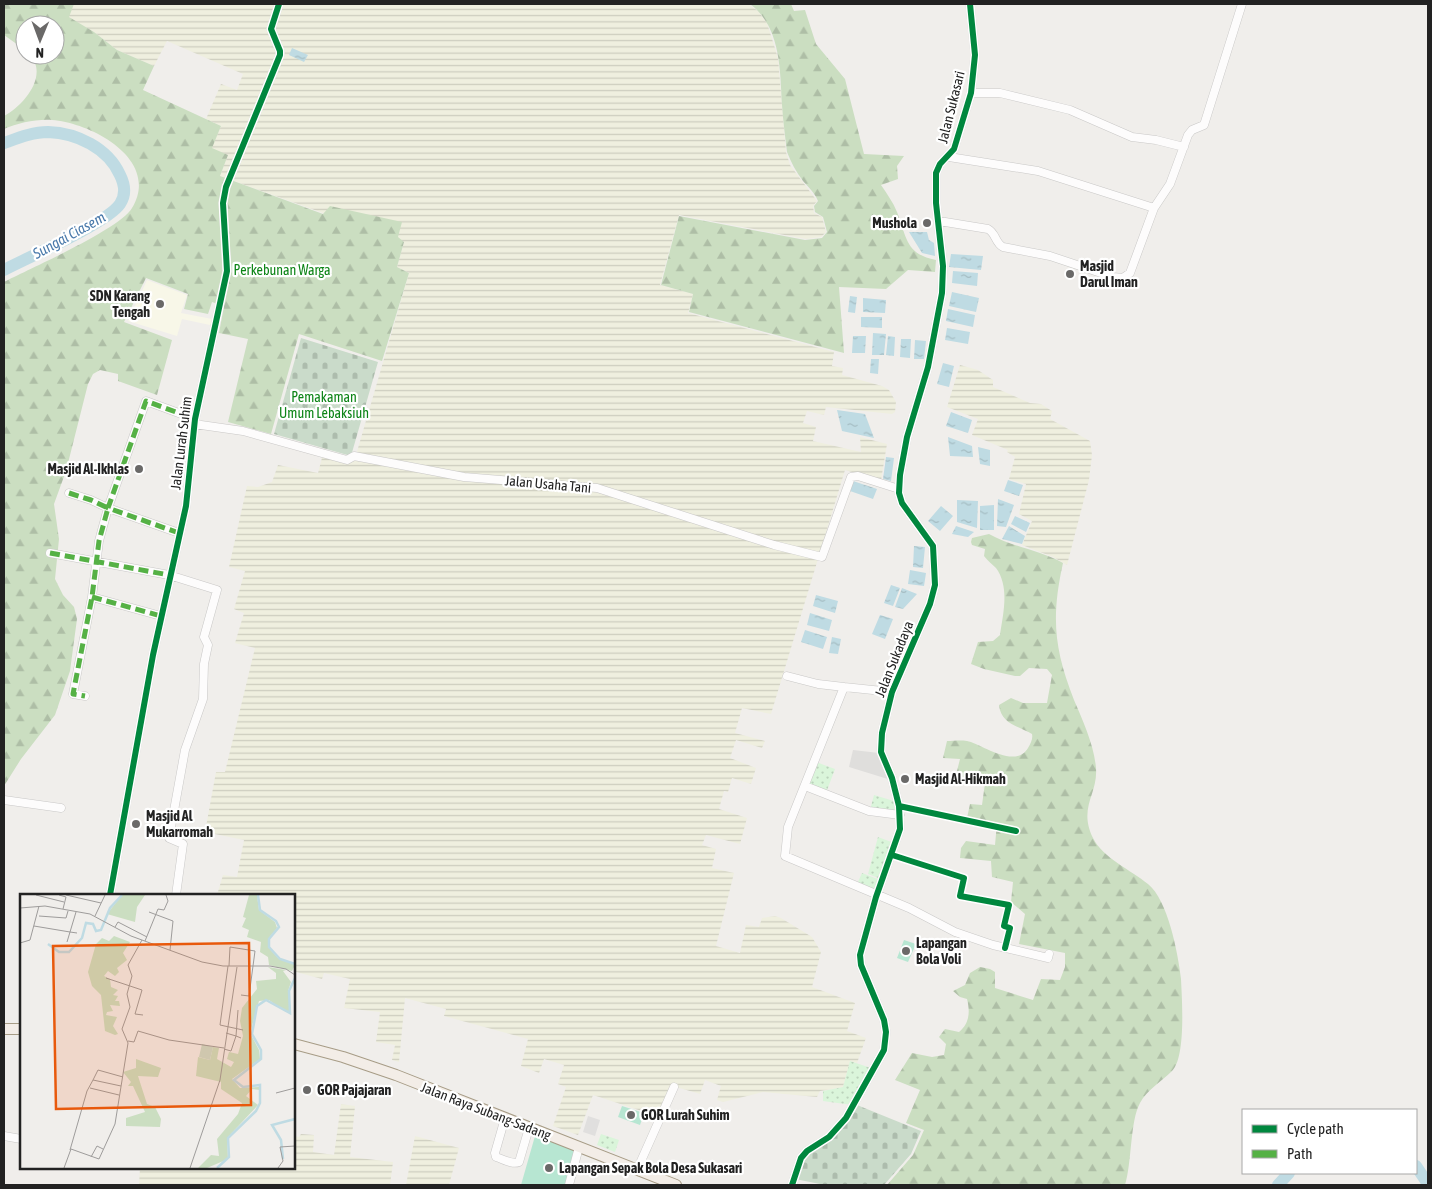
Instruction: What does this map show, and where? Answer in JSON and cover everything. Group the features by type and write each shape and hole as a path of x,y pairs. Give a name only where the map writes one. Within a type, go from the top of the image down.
{"main road":[{"path":"4,1029 20,1029"},
{"name":"Jalan Raya Subang-Sadang","path":"295,1044 367,1064 676,1185"}],"street":[{"name":"Jalan Lurah Suhim","path":"110,894 160,616 188,495 195,422 227,271 223,203 226,187 280,55 271,29 279,4"},
{"name":"Jalan Sukasari","path":"949,157 954,149 971,93 975,56 970,4"},
{"path":"939,221 988,229 994,233 1000,246 1050,256 1113,277 1123,278 1130,272 1154,208 1170,184 1192,130 1204,125 1242,4"},
{"path":"971,93 1000,94 1070,110 1126,135 1184,147"},
{"path":"949,157 1038,171 1154,208"},
{"name":"Jalan Sukadaya","path":"792,1185 801,1158 807,1151 830,1137 846,1118 884,1050 886,1032 884,1020 860,960 860,948 900,829 900,815 895,789 880,746 892,692 930,604 936,577 933,546 906,510 900,498 899,489 903,454 942,306 942,259 936,173 940,164 949,157"},
{"name":"Jalan Usaha Tani","path":"108,508 146,401 195,422 243,431 347,460 354,456 464,477 597,488 774,545 821,557 851,477 858,476 899,489"},
{"path":"70,493 179,533"},
{"path":"85,696 73,694 92,597 100,534 108,508"},
{"path":"50,554 169,575 217,590 218,592 204,637 208,645 204,664 203,699 185,750 169,838 183,844 176,894"},
{"path":"92,597 160,616"},
{"path":"787,676 818,684 892,692"},
{"path":"844,687 788,827 784,848 785,856 910,908 935,923 970,938 993,946 1048,958 1048,954"},
{"path":"805,786 869,811 900,815"},
{"path":"4,800 61,808"},
{"path":"637,1170 674,1087"},
{"path":"505,1118 495,1153 496,1157 514,1164 519,1162 529,1128"},
{"path":"4,1136 20,1138"},
{"path":"569,1185 579,1147"}],"shaded area":[{"name":"SDN Karang Tengah","path":"147,280 187,295 181,313 212,319 210,325 182,319 177,336 128,321"},
{"path":"853,750 879,753 891,780 849,767"},
{"path":"588,1116 600,1120 595,1136 583,1132"}],"green space":[{"name":"Perkebunan Warga","path":"4,4 74,4 69,17 94,32 117,50 154,66 143,90 221,126 212,148 228,155 220,176 323,214 330,206 402,222 398,237 404,242 397,267 409,273 382,361 299,334 271,434 228,422 248,339 219,333 224,306 212,302 208,314 184,309 188,294 146,278 124,322 172,340 157,395 118,381 118,374 100,370 93,374 88,384 66,471 54,504 59,539 55,579 63,595 74,607 77,619 70,671 55,715 21,759 4,786 4,282 73,248 110,227 124,217 132,208 139,191 137,174 130,160 118,147 85,128 52,120 40,120 4,129 4,116 19,105 31,90 37,72 35,65 65,65 65,15 15,15 15,43 4,35"},
{"path":"74,4 748,4 758,11 767,23 778,58 786,152 790,165 817,201 813,206 814,213 822,217 826,232 821,237 806,239 679,215 660,285 693,294 688,313 834,352 832,366 843,368 842,375 882,386 889,390 896,402 895,412 892,414 826,407 824,415 807,411 803,423 816,427 813,441 861,452 860,437 887,444 881,480 845,470 771,714 742,708 735,733 765,741 762,748 736,740 730,758 756,768 751,784 732,778 728,792 724,791 719,809 747,818 740,844 706,835 702,845 716,849 712,868 734,873 716,946 740,953 746,925 759,927 762,918 775,916 781,918 812,937 821,952 812,987 855,1003 847,1031 866,1038 857,1063 850,1061 843,1087 820,1091 817,1097 763,1092 723,1102 717,1100 721,1086 705,1080 700,1094 673,1086 660,1117 593,1095 578,1135 553,1126 566,1087 558,1084 564,1065 544,1059 539,1073 521,1066 528,1039 444,1016 446,1009 405,998 399,1062 392,1060 395,1045 376,1042 380,1012 344,1008 350,979 324,973 322,979 296,972 295,976 295,894 217,894 223,875 237,877 244,840 205,832 216,772 225,772 255,648 235,643 244,613 234,609 245,571 229,567 247,486 258,487 272,482 278,465 318,473 323,454 348,461 356,455 409,273 397,267 404,242 220,176 228,155 211,149 221,126 206,119 221,84 237,90 243,74 167,41 154,66 117,50 94,32 68,17"},
{"path":"750,4 791,4 794,11 805,10 816,44 845,79 864,154 904,156 897,166 898,179 881,185 895,208 906,237 913,249 926,257 936,260 935,272 908,270 886,289 839,287 844,353 689,312 693,294 661,285 679,216 805,240 822,238 827,232 823,217 815,212 814,206 818,201 798,174 787,152 777,50 768,25"},
{"name":"Pemakaman Umum Lebaksiuh","path":"301,338 378,362 351,456 274,434"},
{"path":"960,365 978,370 993,380 993,387 1030,403 1041,404 1052,411 1050,419 1090,441 1092,455 1089,480 1067,565 1053,557 1022,545 1032,521 1019,514 1026,484 1009,479 1015,457 1007,452 1008,450 972,435 978,419 947,407"},
{"path":"989,534 1063,563 1057,600 1056,633 1067,682 1088,733 1095,759 1096,777 1087,818 1089,827 1093,838 1103,852 1148,884 1155,892 1171,928 1177,955 1181,979 1182,1013 1179,1054 1172,1071 1146,1094 1140,1103 1134,1120 1125,1185 887,1185 913,1155 924,1130 906,1123 920,1090 895,1080 912,1053 932,1057 944,1055 946,1044 939,1037 945,1029 959,1032 965,1025 969,1012 967,999 960,997 953,991 965,985 970,973 980,967 995,972 995,988 1033,1000 1041,979 1060,980 1065,967 1065,953 1019,944 1025,914 1011,902 1013,882 992,877 991,861 960,858 961,848 966,841 995,845 997,823 967,818 970,804 982,805 985,783 955,779 960,759 943,758 947,741 967,741 1006,756 1022,754 1030,744 1032,734 1007,720 1000,711 999,705 1011,698 1023,703 1047,703 1052,675 1047,669 1029,668 1020,676 1015,676 971,664 978,642 993,641 1000,635 1003,618 1004,592 1000,575 984,556 985,549 972,545 971,542 972,538"},
{"path":"816,762 835,769 826,793 808,786"},
{"path":"874,795 897,802 899,814 870,810"},
{"path":"878,837 894,843 881,879 868,874"},
{"path":"862,873 880,880 876,891 857,884"},
{"name":"Lapangan Bola Voli","path":"904,940 916,944 908,962 897,958"},
{"path":"850,1061 871,1068 852,1105 823,1101 823,1091 843,1087"},
{"path":"341,1104 355,1106 350,1157 393,1162 390,1185 139,1185 140,1169 295,1169 295,1136 299,1137 301,1134 314,1135 313,1152 334,1155"},
{"path":"857,1105 921,1131 911,1154 884,1185 825,1185 795,1179 802,1160"},
{"name":"GOR Lurah Suhim","path":"622,1106 644,1113 640,1125 618,1117"},
{"path":"601,1134 619,1140 615,1152 597,1145"},
{"path":"415,1136 459,1148 449,1185 406,1185"},
{"name":"Lapangan Sepak Bola Desa Sukasari","path":"535,1136 576,1151 567,1185 521,1185"}],"water":[{"path":"292,48 308,55 304,62 289,55"},
{"path":"909,232 927,232 929,240 934,243 935,256 922,253"},
{"path":"951,254 983,256 981,270 949,267"},
{"path":"953,271 978,273 977,286 952,283"},
{"path":"952,292 979,298 976,312 949,306"},
{"path":"850,296 857,297 855,313 848,312"},
{"path":"863,298 886,300 885,313 863,312"},
{"path":"948,309 975,315 973,327 946,321"},
{"path":"861,317 882,317 882,328 861,327"},
{"path":"947,328 970,332 968,344 945,340"},
{"path":"873,333 886,334 884,355 872,355"},
{"path":"853,336 866,336 865,353 852,353"},
{"path":"888,336 895,337 894,356 886,355"},
{"path":"901,339 911,339 910,358 900,357"},
{"path":"915,340 926,341 924,359 914,359"},
{"path":"871,359 879,359 878,374 870,373"},
{"path":"943,363 954,366 949,387 937,384"},
{"path":"837,410 865,414 874,438 842,431"},
{"path":"951,412 972,420 968,433 946,426"},
{"path":"948,437 972,446 973,457 950,456"},
{"path":"978,447 990,450 990,466 980,464"},
{"path":"886,457 894,458 891,481 883,479"},
{"path":"1008,480 1023,485 1019,496 1004,491"},
{"path":"853,481 877,489 873,499 850,491"},
{"path":"998,499 1014,505 1006,527 997,526"},
{"path":"957,500 978,501 977,528 957,522"},
{"path":"994,505 994,530 980,530 980,506"},
{"path":"941,506 953,516 940,531 928,521"},
{"path":"1015,516 1030,523 1026,532 1011,524"},
{"path":"956,526 974,532 968,537 952,534"},
{"path":"1009,526 1025,536 1022,544 1002,539"},
{"path":"914,546 925,547 923,568 913,567"},
{"path":"910,570 926,573 924,586 908,584"},
{"path":"891,585 900,588 893,606 884,603"},
{"path":"902,588 917,594 903,609 895,607"},
{"path":"816,595 838,601 835,613 813,606"},
{"path":"810,613 832,620 829,631 807,625"},
{"path":"880,615 893,619 885,639 872,634"},
{"path":"805,630 827,637 823,649 801,642"},
{"path":"832,637 841,639 838,654 829,653"}],"waterway":[{"name":"Sungai Ciasem","path":"4,143 42,132 70,135 90,144 108,157 120,175 124,190 120,204 112,212 84,230 4,270"},
{"path":"1417,1168 1428,1184"},
{"path":"1278,1185 1288,1174"}],"marked path":[{"path":"179,533 108,508 146,401 195,419"},
{"path":"69,493 108,508 99,541 92,597 73,694 85,696"},
{"path":"50,553 169,575"},
{"path":"92,597 161,616"}],"cycle path":[{"path":"110,894 153,655 186,506 195,419 227,271 223,203 226,187 280,55 271,29 279,4"},
{"path":"792,1185 801,1158 807,1151 829,1137 846,1118 884,1050 886,1032 884,1020 861,965 860,955 876,897 900,829 899,806 892,778 881,752 882,733 892,692 930,604 935,585 933,546 902,503 899,493 900,475 907,437 928,367 942,293 943,266 936,203 936,173 940,164 954,149 971,93 975,55 970,4"},
{"path":"899,806 1016,831"},
{"path":"892,855 964,878 960,896 1009,905 1004,926 1010,928 1005,948"}],"place":[{"name":"Mushola","path":"927,223"},
{"name":"Masjid Darul Iman","path":"1070,274"},
{"name":"SDN Karang Tengah","path":"160,304"},
{"name":"Masjid Al-Ikhlas","path":"139,469"},
{"name":"Masjid Al-Hikmah","path":"905,779"},
{"name":"Masjid Al Mukarromah","path":"136,824"},
{"name":"Lapangan Bola Voli","path":"906,951"},
{"name":"GOR Pajajaran","path":"307,1090"},
{"name":"GOR Lurah Suhim","path":"631,1115"},
{"name":"Lapangan Sepak Bola Desa Sukasari","path":"549,1168"}]}
